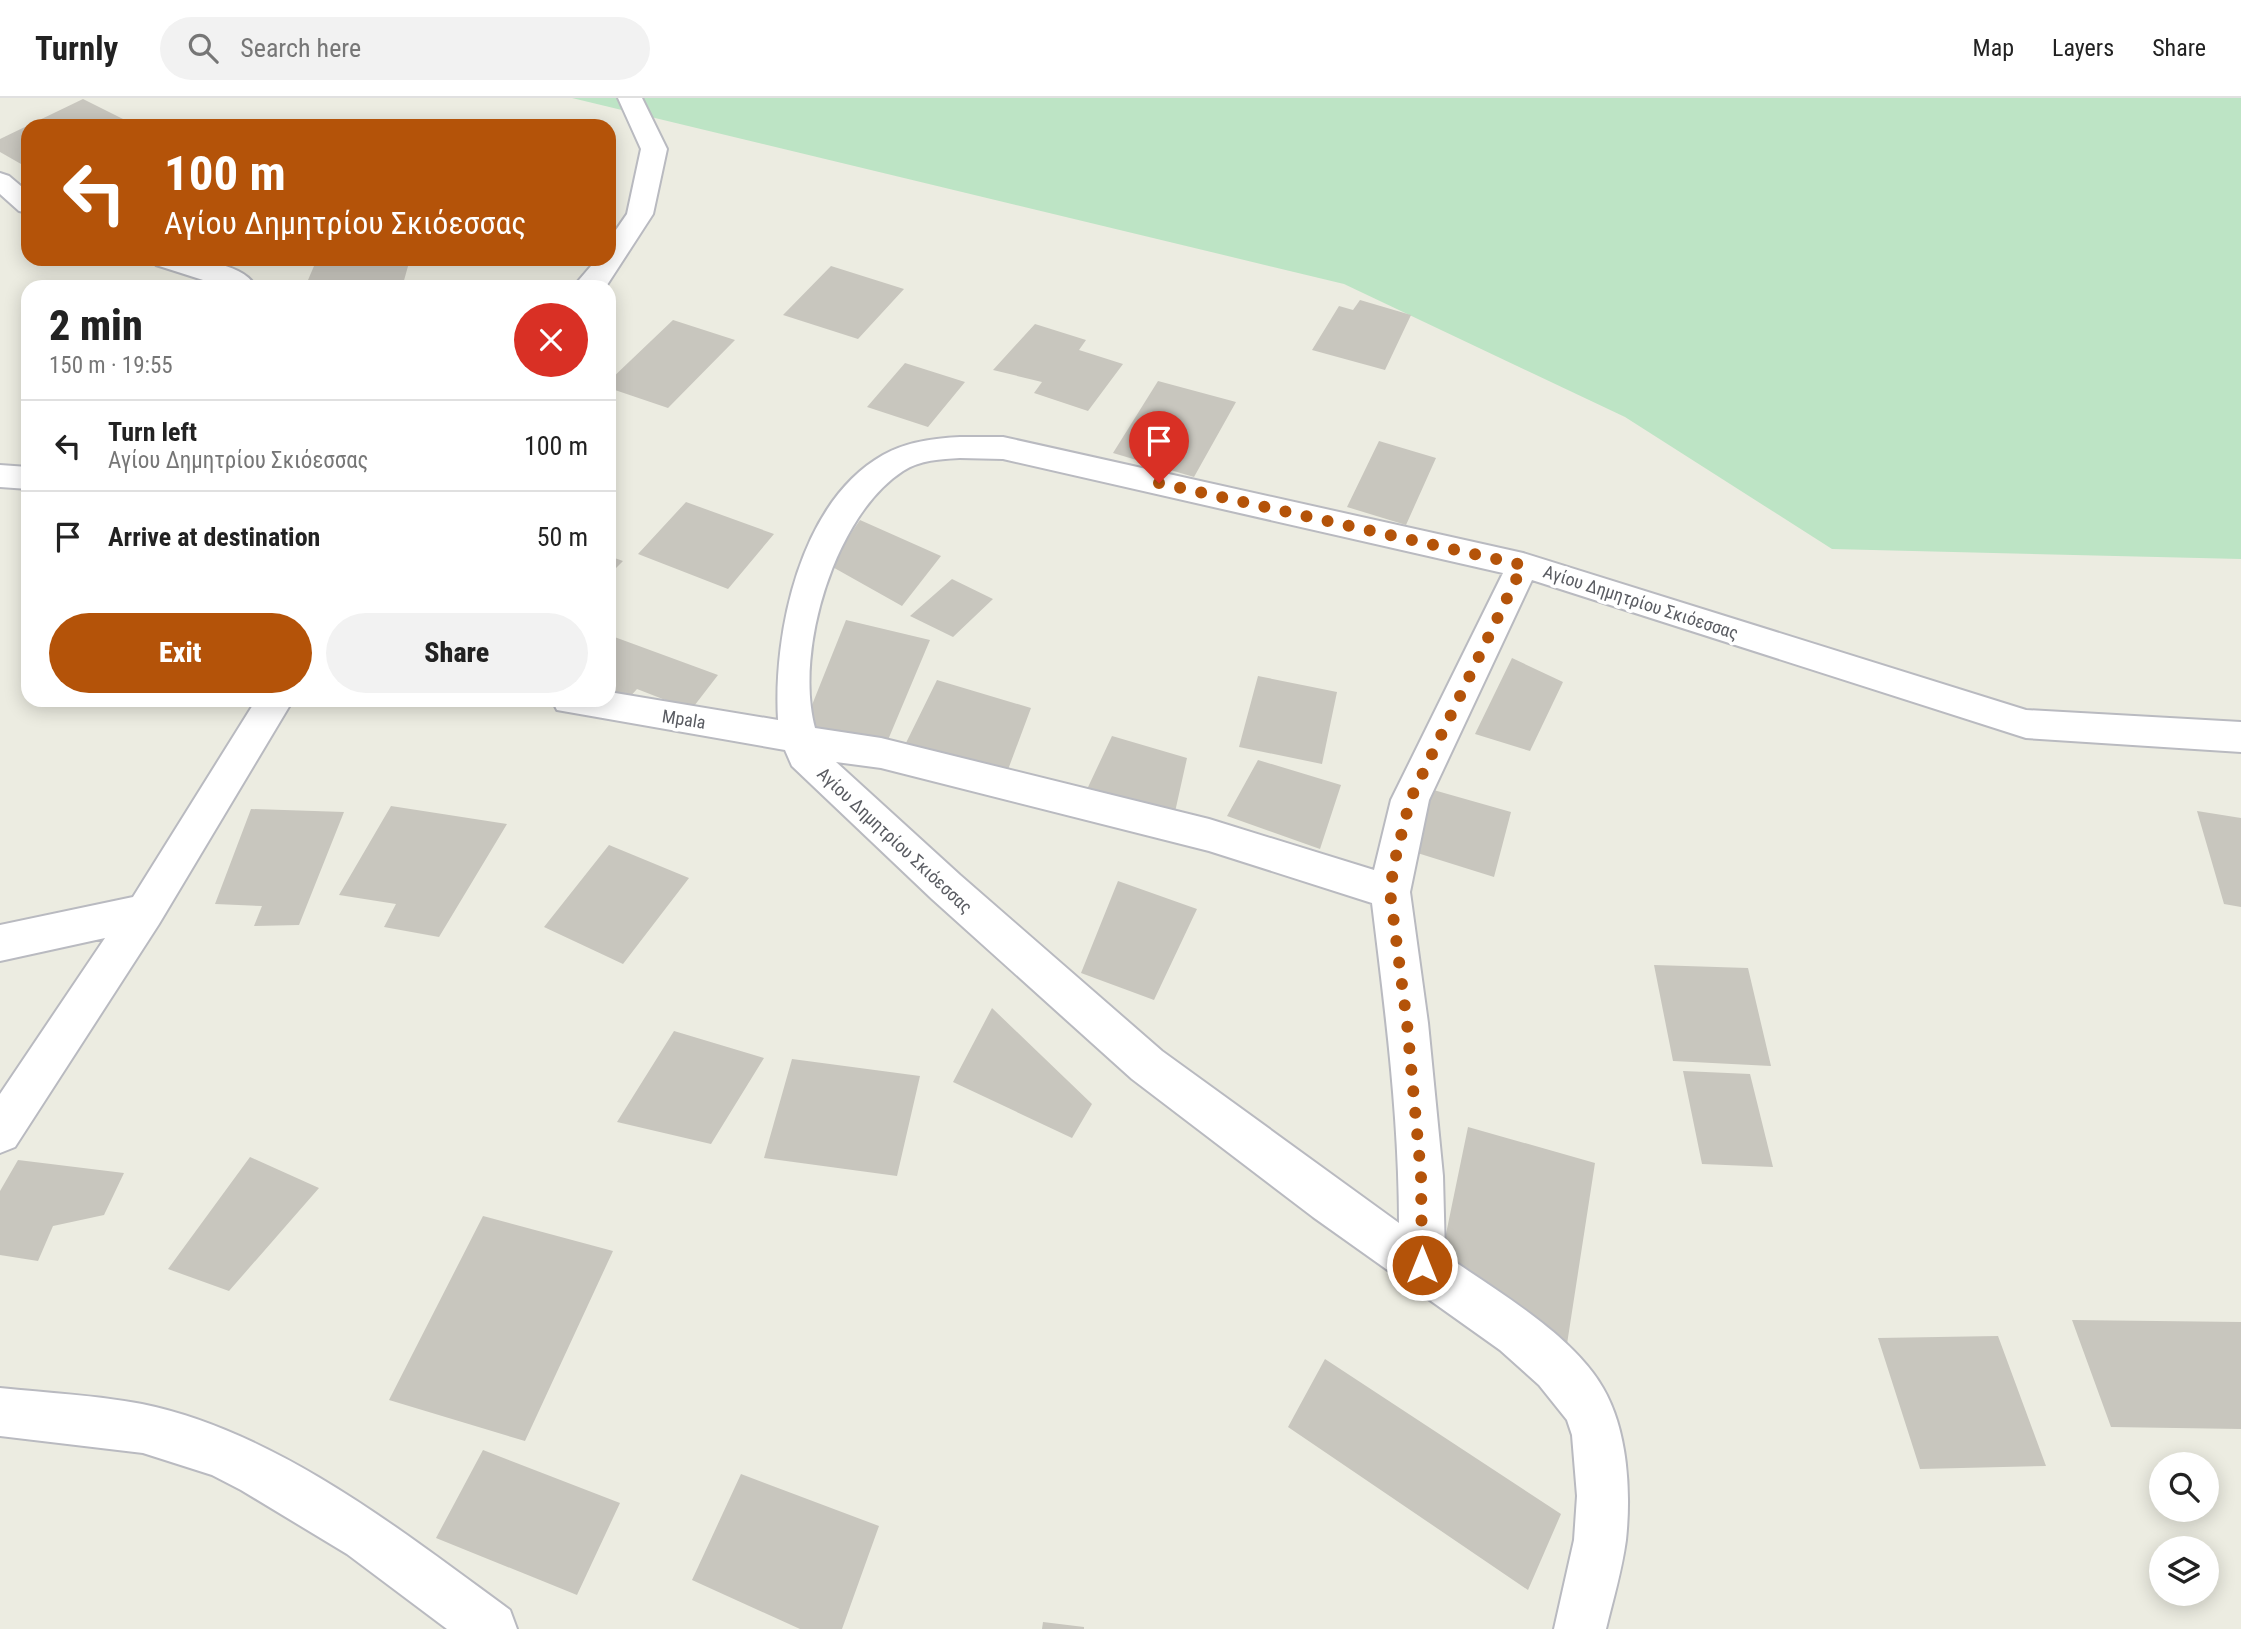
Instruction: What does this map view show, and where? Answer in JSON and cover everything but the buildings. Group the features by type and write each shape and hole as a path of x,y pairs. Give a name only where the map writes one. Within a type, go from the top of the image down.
{"street":[{"path":"616,250 640,214 654,149 630,98"},
{"path":"0,181 21,199"},
{"path":"191,266 231,280"},
{"name":"Αγίου Δημητρίου Σκιόεσσας","path":"1580,1629 1601,1540 1602,1496 1597,1435 1586,1405 1556,1367 1517,1334 1329,1201 1147,1066 805,756 798,738 793,701 797,625 818,562 838,522 868,482 892,464 919,451 959,446 1003,448 1523,565 2026,724 2241,737"},
{"path":"0,476 21,478"},
{"path":"1422,1265 1421,1175 1407,1023 1390,892 1394,864 1410,800 1523,565"},
{"path":"0,1132 145,912 271,707"},
{"name":"Mpala","path":"612,707 798,738 833,747 881,753 1209,835 1390,892"},
{"path":"0,943 145,912"},
{"path":"0,1412 143,1429 220,1453 259,1472 365,1536 491,1629"}],"green space":[{"path":"572,98 2241,98 2241,559 1832,549 1625,417 1344,284"}],"route":[{"path":"1159,483 1523,565 1410,800 1394,864 1390,892 1407,1023 1421,1175 1422,1265"}]}
